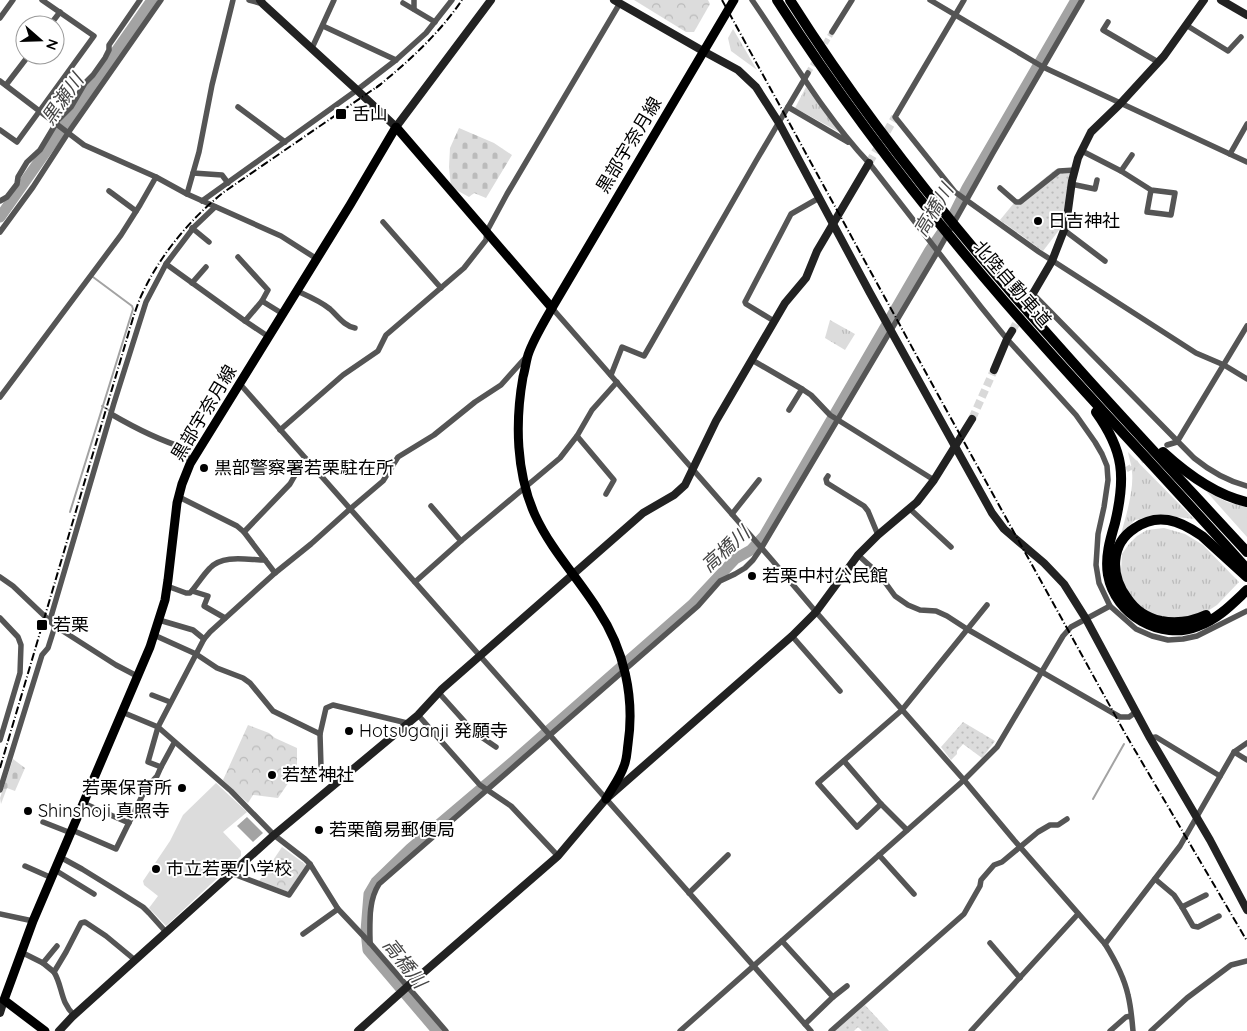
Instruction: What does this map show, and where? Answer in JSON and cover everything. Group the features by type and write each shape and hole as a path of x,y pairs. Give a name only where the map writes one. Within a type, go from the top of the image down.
{"highway":[{"name":"北陸自動車道","path":"777,0 854,113 935,218 955,234 1009,291 1247,552"},
{"name":"北陸自動車道","path":"790,0 858,101 942,209 955,234 1004,300 1066,372 1243,567"},
{"path":"1004,300 1024,328 1095,410 1116,446 1121,466 1122,488 1109,546 1107,567 1111,586 1124,608 1154,627 1171,630 1189,629 1217,616 1247,590"},
{"path":"1074,363 1158,447 1185,471 1216,491 1247,502"},
{"path":"1247,578 1243,567 1194,530 1178,523 1161,520 1146,522 1132,529 1121,541 1115,558 1115,568 1120,588 1131,604 1147,616 1157,620 1186,622 1204,616 1222,605 1247,582"}],"main road":[{"name":"黒部宇奈月線","path":"606,799 621,775 628,745 630,706 624,671 619,650 599,611 548,538 535,515 525,487 519,455 518,422 520,395 528,355 552,308 734,0"},
{"path":"396,128 552,308"},
{"name":"黒部宇奈月線","path":"4,1000 33,921 154,635 167,586 182,484 192,462 396,128"},
{"path":"4,1000 43,1031"}],"street":[{"path":"0,18 13,0"},
{"path":"0,130 17,142 94,36 42,0"},
{"path":"0,201 7,197 17,184 18,178 28,162 40,150 71,107 85,83 101,64 110,50 109,45 140,0"},
{"path":"0,232 161,0"},
{"path":"187,194 199,152 212,85 233,0"},
{"path":"249,0 262,2 396,128 491,0"},
{"path":"312,48 334,0"},
{"path":"414,0 414,9"},
{"path":"202,201 396,60 426,33 452,0"},
{"path":"752,0 804,79 850,143 869,163 1007,339 1076,416 1095,442 1107,466 1108,480 1098,534 1096,565 1099,583 1110,606 1136,628 1152,636 1168,640 1197,636 1247,611"},
{"path":"832,32 852,0"},
{"path":"930,0 1043,67 1247,162"},
{"path":"964,0 895,117 955,192 965,200 1052,261 1196,353 1247,379"},
{"path":"370,943 372,903 374,892 380,884 698,606 720,581 745,568 753,560 762,548 938,251 965,200 1082,0"},
{"path":"1028,302 1052,261 1066,225 1078,158 1091,132 1120,104 1158,62 1204,0"},
{"path":"1221,0 1247,15"},
{"path":"280,430 343,375 378,351 386,334 464,268 486,240 487,232 512,186 617,2 738,70 756,87 779,123 832,224 992,513 1004,529 1044,563 1064,584 1086,619 1150,738 1197,817 1247,910"},
{"path":"403,3 435,22"},
{"path":"1108,22 1102,30 1158,62"},
{"path":"1186,25 1228,52 1241,37"},
{"path":"323,26 396,60"},
{"path":"6,86 22,65"},
{"path":"611,375 622,346 644,356 808,73"},
{"path":"0,81 84,145 281,236 316,259"},
{"path":"238,107 285,142"},
{"path":"788,107 850,143"},
{"path":"1230,154 1247,124"},
{"path":"1082,151 1121,170 1151,190 1175,193 1171,215 1147,212 1151,190"},
{"path":"1121,170 1132,155"},
{"path":"59,1031 74,1015 231,873 335,783 418,715 439,692 572,574 643,513 674,495 685,484 716,420 785,303 806,278 817,251 869,163"},
{"path":"1000,188 1016,202 1020,202 1059,171 1075,170"},
{"path":"193,173 222,175 228,183"},
{"path":"0,397 121,234 156,177"},
{"path":"1072,184 1095,189 1097,180"},
{"path":"109,191 136,211"},
{"path":"774,321 744,302 791,214 819,198"},
{"path":"50,620 132,342 146,302 166,264 192,228 214,206"},
{"path":"383,222 441,288"},
{"path":"192,228 209,242"},
{"path":"1064,230 1105,261"},
{"path":"238,257 268,290 262,301 245,321"},
{"path":"166,264 269,337"},
{"path":"192,283 206,267"},
{"path":"297,291 323,304 349,327 355,328"},
{"path":"1033,294 1194,458 1206,468 1236,483 1247,486"},
{"path":"262,301 283,314"},
{"path":"552,308 1105,944 1122,976 1128,995 1133,1031"},
{"path":"1167,445 1177,442 1247,326"},
{"path":"994,370 1012,331"},
{"path":"161,767 148,762 158,727 204,639 210,632 275,573 383,482 398,457 434,436 475,402 500,385 528,355"},
{"path":"752,360 802,389 837,420 934,480"},
{"path":"415,582 461,540 560,458 592,410 616,382"},
{"path":"240,384 811,1031"},
{"path":"789,410 802,389"},
{"path":"111,414 142,432 185,448 189,460 192,462"},
{"path":"358,1031 558,856 606,799 792,636 816,612 858,556 878,534 917,502 934,480 972,419"},
{"path":"576,436 614,480 606,494"},
{"path":"244,532 290,484 306,459"},
{"path":"1108,480 1117,475"},
{"path":"828,476 826,479 827,483 864,506 878,534"},
{"path":"732,514 759,480"},
{"path":"179,497 237,526 244,532 275,573"},
{"path":"430,506 461,540"},
{"path":"910,509 951,547"},
{"path":"858,556 879,574 895,596 908,605 920,610 936,612 947,616 1120,718 1129,717 1136,712"},
{"path":"167,586 190,593 216,562 228,559 265,560"},
{"path":"0,577 13,586 55,626 116,665 137,676"},
{"path":"192,591 208,596 204,606 225,618"},
{"path":"882,804 857,827 818,783 902,710 987,605"},
{"path":"680,1031 964,780 997,747 1063,636 1072,627 1110,606"},
{"path":"0,618 18,637 21,645 20,673 0,740"},
{"path":"159,620 192,630 204,639"},
{"path":"0,790 42,654 48,648 55,626"},
{"path":"154,635 196,654 217,668 243,678 250,683 274,710 320,734"},
{"path":"792,636 840,691"},
{"path":"439,692 474,732 496,746"},
{"path":"152,695 170,702"},
{"path":"335,783 322,767 320,734 326,708 333,705 407,723"},
{"path":"122,712 158,727 231,791 274,835 306,859 338,909 446,1031"},
{"path":"418,715 480,785 511,806 558,856"},
{"path":"1150,738 1156,737 1220,776"},
{"path":"43,822 72,831 116,849 146,788 157,776 174,743"},
{"path":"1105,944 1180,846 1234,752 1247,743"},
{"path":"1234,752 1247,760"},
{"path":"844,761 907,830"},
{"path":"83,803 129,823"},
{"path":"831,1031 964,914 980,886 980,880 994,865 1002,862 1038,832 1050,825 1058,825 1066,819"},
{"path":"689,893 728,855"},
{"path":"879,855 914,894"},
{"path":"60,858 108,884 142,907 166,932"},
{"path":"231,873 289,895 310,864"},
{"path":"25,866 53,874 94,894"},
{"path":"1155,879 1174,896 1193,926 1198,927 1219,916"},
{"path":"1182,906 1206,895"},
{"path":"303,934 338,909"},
{"path":"0,914 33,921"},
{"path":"971,1031 1078,914"},
{"path":"54,972 77,929 84,922 106,936 135,960"},
{"path":"782,941 833,997"},
{"path":"990,944 1020,978"},
{"path":"43,963 57,946"},
{"path":"21,952 43,963 54,972 65,1006 74,1015"},
{"path":"1151,1031 1187,998 1231,965 1247,962"},
{"path":"805,1024 846,986"},
{"path":"0,1014 4,1000"},
{"path":"1110,1031 1126,1017 1131,1016"}],"green space":[{"path":"634,0 708,0 710,4 694,32 686,32"},
{"path":"733,29 757,70 731,51 728,38"},
{"path":"806,87 839,132 795,108"},
{"path":"459,128 494,143 512,155 486,198 474,193 469,197 451,187 450,148"},
{"path":"1071,168 1063,225 1043,251 1000,220 1014,203 1056,169"},
{"path":"830,320 855,334 845,350 825,338"},
{"path":"1128,452 1194,519 1159,515 1135,520 1121,534 1132,487 1132,469"},
{"path":"1206,491 1227,502 1247,507 1247,537"},
{"path":"1164,528 1185,534 1203,545 1239,582 1217,605 1200,616 1183,620 1156,617 1131,600 1123,585 1121,573 1122,554 1129,544 1147,530"},
{"path":"963,722 995,741 982,758 963,744 951,760 941,747"},
{"path":"248,725 269,733 275,738 297,748 297,764 293,776 278,798 253,795 248,803 223,780"},
{"path":"13,759 25,768 15,791 7,788 1,804 0,798"},
{"path":"216,783 247,812 223,832 241,851 241,856 166,926 149,908 158,896 144,885 143,881 170,841 183,815"},
{"path":"282,847 306,865 288,892 259,881"},
{"path":"865,1005 889,1031 862,1031 858,1027 854,1031 835,1031"}],"shaded area":[{"path":"247,817 263,833 253,842 237,826"}],"waterway":[{"name":"黒瀬川","path":"0,217 152,0"},
{"name":"高橋川","path":"437,1031 368,950 366,931 369,894 376,882 410,849 692,605 735,559 751,550 764,536 930,250 952,218 967,188 1076,0"},
{"path":"70,512 133,309 132,306 93,277"},
{"path":"102,406 110,411"},
{"path":"1093,799 1124,744"}],"tunnel":[{"path":"808,73 832,32"},
{"path":"869,163 895,117"},
{"path":"1012,331 1027,304"},
{"path":"972,419 994,370"},
{"path":"1119,474 1148,457"}],"railway":[{"path":"376,88 422,47 462,0"},
{"path":"722,0 1126,735 1247,941"},
{"path":"0,768 133,318 150,278 178,238 212,202 381,84"}],"place":[{"name":"舌山","path":"341,114"},
{"name":"日吉神社","path":"1038,221"},
{"name":"黒部警察署若栗駐在所","path":"204,468"},
{"name":"若栗中村公民館","path":"752,576"},
{"name":"若栗","path":"42,625"},
{"name":"Hotsuganji 発願寺","path":"349,731"},
{"name":"若埜神社","path":"272,775"},
{"name":"若栗保育所","path":"182,788"},
{"name":"Shinshoji 真照寺","path":"28,811"},
{"name":"若栗簡易郵便局","path":"319,830"},
{"name":"市立若栗小学校","path":"156,869"}]}
